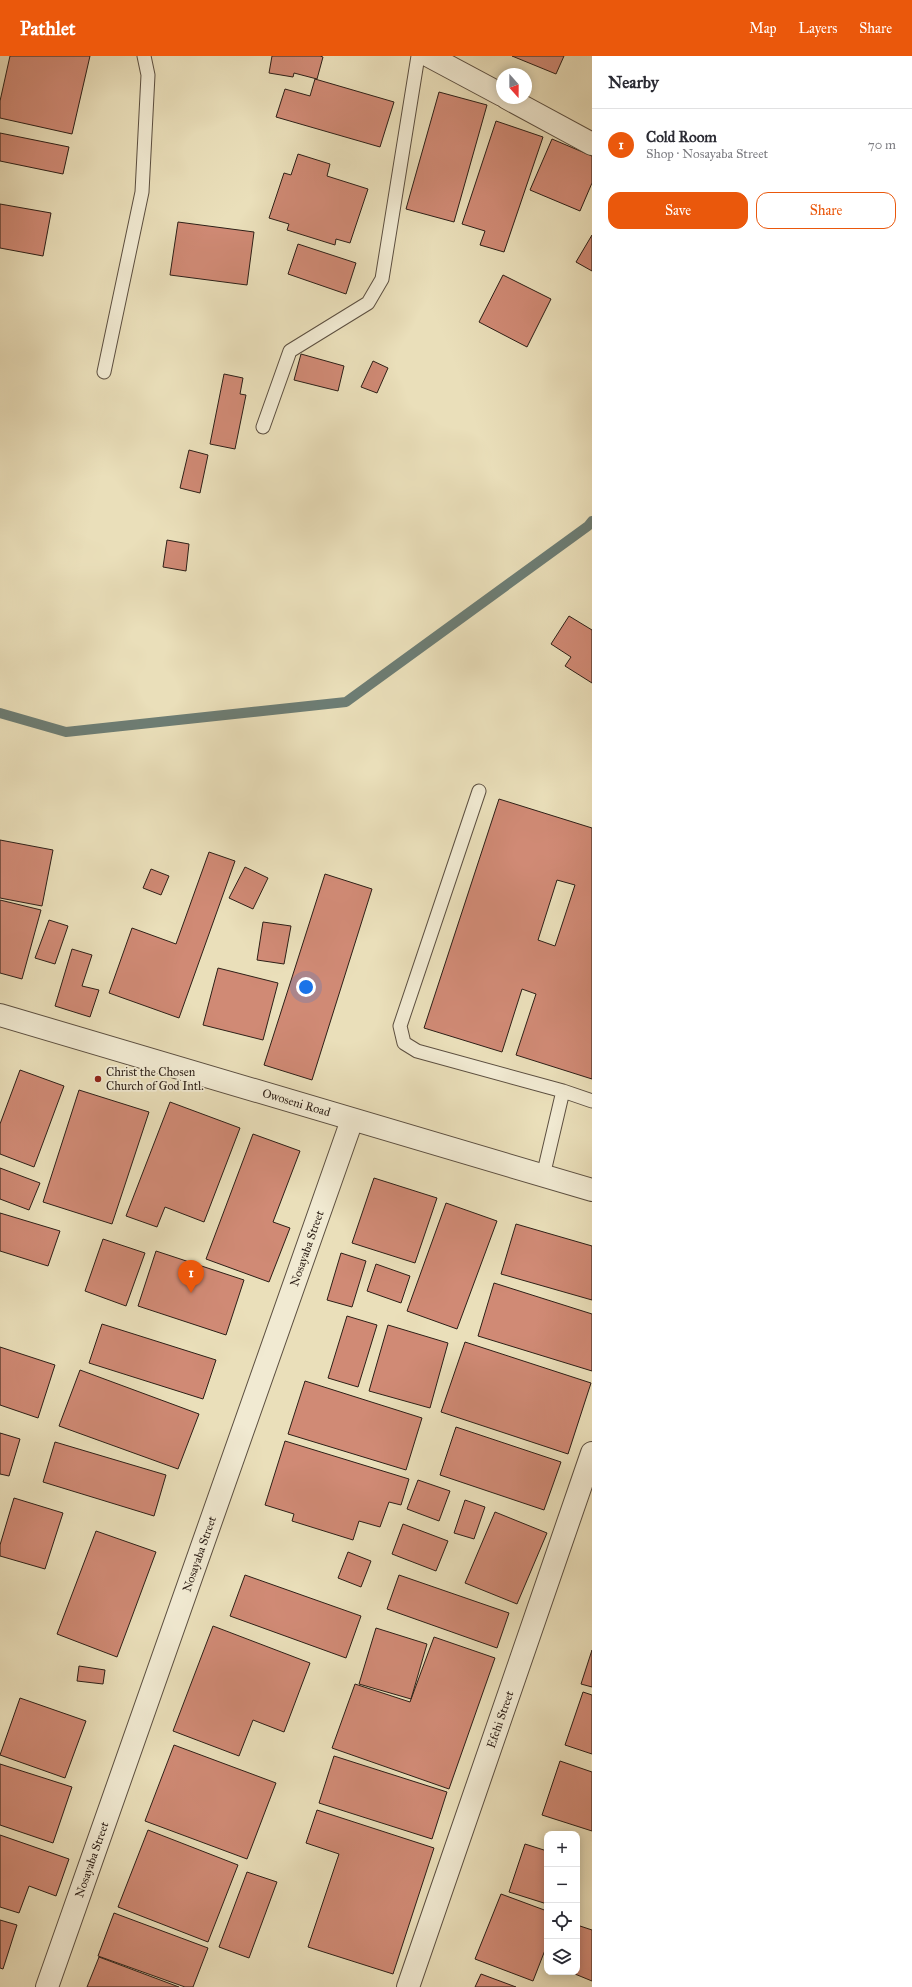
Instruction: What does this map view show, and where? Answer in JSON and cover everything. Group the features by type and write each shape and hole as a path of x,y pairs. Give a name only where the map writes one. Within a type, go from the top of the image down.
{"street":[{"path":"429,56 496,92"},
{"path":"518,104 592,144"},
{"name":"Owoseni Road","path":"0,1015 592,1190"},
{"name":"Nosayaba Street","path":"47,1987 352,1120"},
{"name":"Efehi Street","path":"408,1987 592,1453"}],"lane":[{"path":"104,372 142,192 148,75 144,56"},
{"path":"263,427 290,351 368,303 382,279 418,56"},
{"path":"479,791 400,1026 404,1043 417,1050 563,1091 592,1101"},
{"path":"544,1176 563,1091"}],"building":[{"path":"10,56 90,56 72,134 0,118 0,101"},
{"path":"272,56 323,57 317,79 294,73 293,77 269,73"},
{"path":"512,56 564,56 556,74"},
{"path":"315,79 394,102 380,147 276,117 285,89 310,96"},
{"path":"439,92 487,105 454,222 406,209"},
{"path":"496,121 543,137 504,252 480,245 485,231 462,224"},
{"path":"0,133 69,147 63,174 0,161"},
{"path":"552,139 592,156 592,183 580,211 530,190"},
{"path":"298,154 330,164 327,176 368,189 350,243 336,239 335,245 287,230 289,224 269,218 284,173 291,175"},
{"path":"0,204 51,213 43,256 0,248"},
{"path":"178,222 254,232 247,285 170,275"},
{"path":"592,235 592,271 576,262"},
{"path":"298,244 356,263 346,294 288,274"},
{"path":"503,275 551,299 527,347 479,322"},
{"path":"301,354 344,366 338,391 294,380"},
{"path":"373,361 388,368 377,393 361,387"},
{"path":"224,374 243,378 240,394 246,395 235,449 210,444"},
{"path":"189,450 208,455 200,493 180,488"},
{"path":"167,540 189,544 186,571 163,567"},
{"path":"569,616 592,630 592,683 565,666 571,657 551,644"},
{"path":"499,799 592,828 592,1079 516,1055 536,994 522,989 502,1052 424,1028","holes":["557,880 575,885 555,946 538,940"]},
{"path":"0,840 53,850 42,906 0,898"},
{"path":"209,852 235,861 179,1018 109,993 132,928 176,944"},
{"path":"245,867 268,878 253,909 229,898"},
{"path":"151,869 169,876 161,895 143,888"},
{"path":"325,874 372,889 312,1080 264,1065"},
{"path":"0,900 41,910 22,979 0,973"},
{"path":"49,920 68,926 55,964 35,958"},
{"path":"263,922 291,926 284,964 257,960"},
{"path":"72,949 92,955 82,986 99,990 90,1017 55,1006"},
{"path":"218,968 278,983 263,1040 203,1025"},
{"path":"20,1070 64,1086 34,1167 0,1154 0,1124"},
{"path":"79,1090 149,1112 112,1224 43,1202"},
{"path":"170,1102 240,1128 204,1222 165,1207 157,1227 126,1216"},
{"path":"253,1134 300,1151 273,1222 290,1228 269,1282 206,1259"},
{"path":"0,1168 40,1183 29,1210 0,1199"},
{"path":"374,1178 437,1198 415,1263 352,1243"},
{"path":"446,1203 497,1221 457,1329 407,1311"},
{"path":"0,1213 60,1231 48,1266 0,1251"},
{"path":"516,1224 592,1246 592,1300 501,1274"},
{"path":"103,1239 145,1253 126,1306 85,1291"},
{"path":"156,1251 244,1280 226,1335 138,1306"},
{"path":"341,1253 366,1261 352,1307 327,1300"},
{"path":"376,1264 410,1276 401,1303 367,1291"},
{"path":"494,1283 592,1314 592,1371 478,1336"},
{"path":"347,1316 377,1325 358,1387 328,1378"},
{"path":"102,1324 216,1360 203,1399 89,1363"},
{"path":"388,1325 448,1343 430,1408 369,1391"},
{"path":"465,1342 591,1383 568,1454 441,1412"},
{"path":"0,1347 55,1365 38,1418 0,1405"},
{"path":"80,1370 199,1414 178,1469 59,1426"},
{"path":"305,1381 422,1418 406,1470 288,1434"},
{"path":"456,1427 561,1462 544,1510 440,1475"},
{"path":"0,1433 20,1439 9,1476 0,1474"},
{"path":"285,1441 409,1479 401,1505 389,1502 380,1527 359,1521 353,1540 292,1521 294,1514 265,1505"},
{"path":"55,1442 166,1475 154,1516 43,1482"},
{"path":"418,1480 450,1491 439,1521 407,1509"},
{"path":"14,1498 63,1513 45,1569 0,1556 0,1545"},
{"path":"465,1500 485,1507 474,1539 454,1533"},
{"path":"495,1512 547,1533 517,1604 465,1583"},
{"path":"403,1524 448,1541 436,1571 392,1554"},
{"path":"96,1531 156,1552 117,1657 57,1634"},
{"path":"348,1552 371,1561 361,1587 338,1578"},
{"path":"245,1575 361,1616 346,1658 230,1616"},
{"path":"399,1575 509,1613 497,1648 387,1609"},
{"path":"213,1626 310,1663 284,1732 253,1720 239,1756 173,1731"},
{"path":"376,1628 427,1644 411,1699 359,1684"},
{"path":"434,1637 495,1658 449,1789 332,1748 355,1684 410,1702"},
{"path":"592,1650 592,1687 581,1684"},
{"path":"79,1666 105,1670 103,1684 77,1681"},
{"path":"583,1692 592,1695 592,1754 565,1745"},
{"path":"20,1698 86,1721 65,1778 0,1755"},
{"path":"174,1745 276,1783 247,1859 145,1821"},
{"path":"334,1756 447,1792 432,1839 319,1803"},
{"path":"560,1761 592,1772 592,1831 542,1815"},
{"path":"0,1764 72,1787 53,1843 0,1825"},
{"path":"317,1810 434,1848 393,1974 308,1947 339,1854 306,1843"},
{"path":"148,1830 238,1865 208,1942 118,1907"},
{"path":"0,1835 69,1859 56,1896 29,1886 19,1913 0,1907"},
{"path":"525,1844 544,1850 544,1903 509,1892"},
{"path":"247,1872 277,1882 249,1958 219,1947"},
{"path":"501,1894 544,1910 544,1953 533,1981 475,1959"},
{"path":"114,1913 208,1948 193,1987 185,1987 98,1956"},
{"path":"0,1920 17,1925 3,1969 0,1968"},
{"path":"580,1926 592,1930 592,1981 577,1975 580,1975"},
{"path":"99,1957 179,1987 87,1987"},
{"path":"481,1974 516,1987 475,1987"}],"waterway":[{"path":"0,713 66,732 346,702 588,526 592,521"}],"place":[{"name":"Christ the Chosen Church of God Intl.","path":"98,1079"},
{"name":"Cold Room","path":"191,1293"}]}
